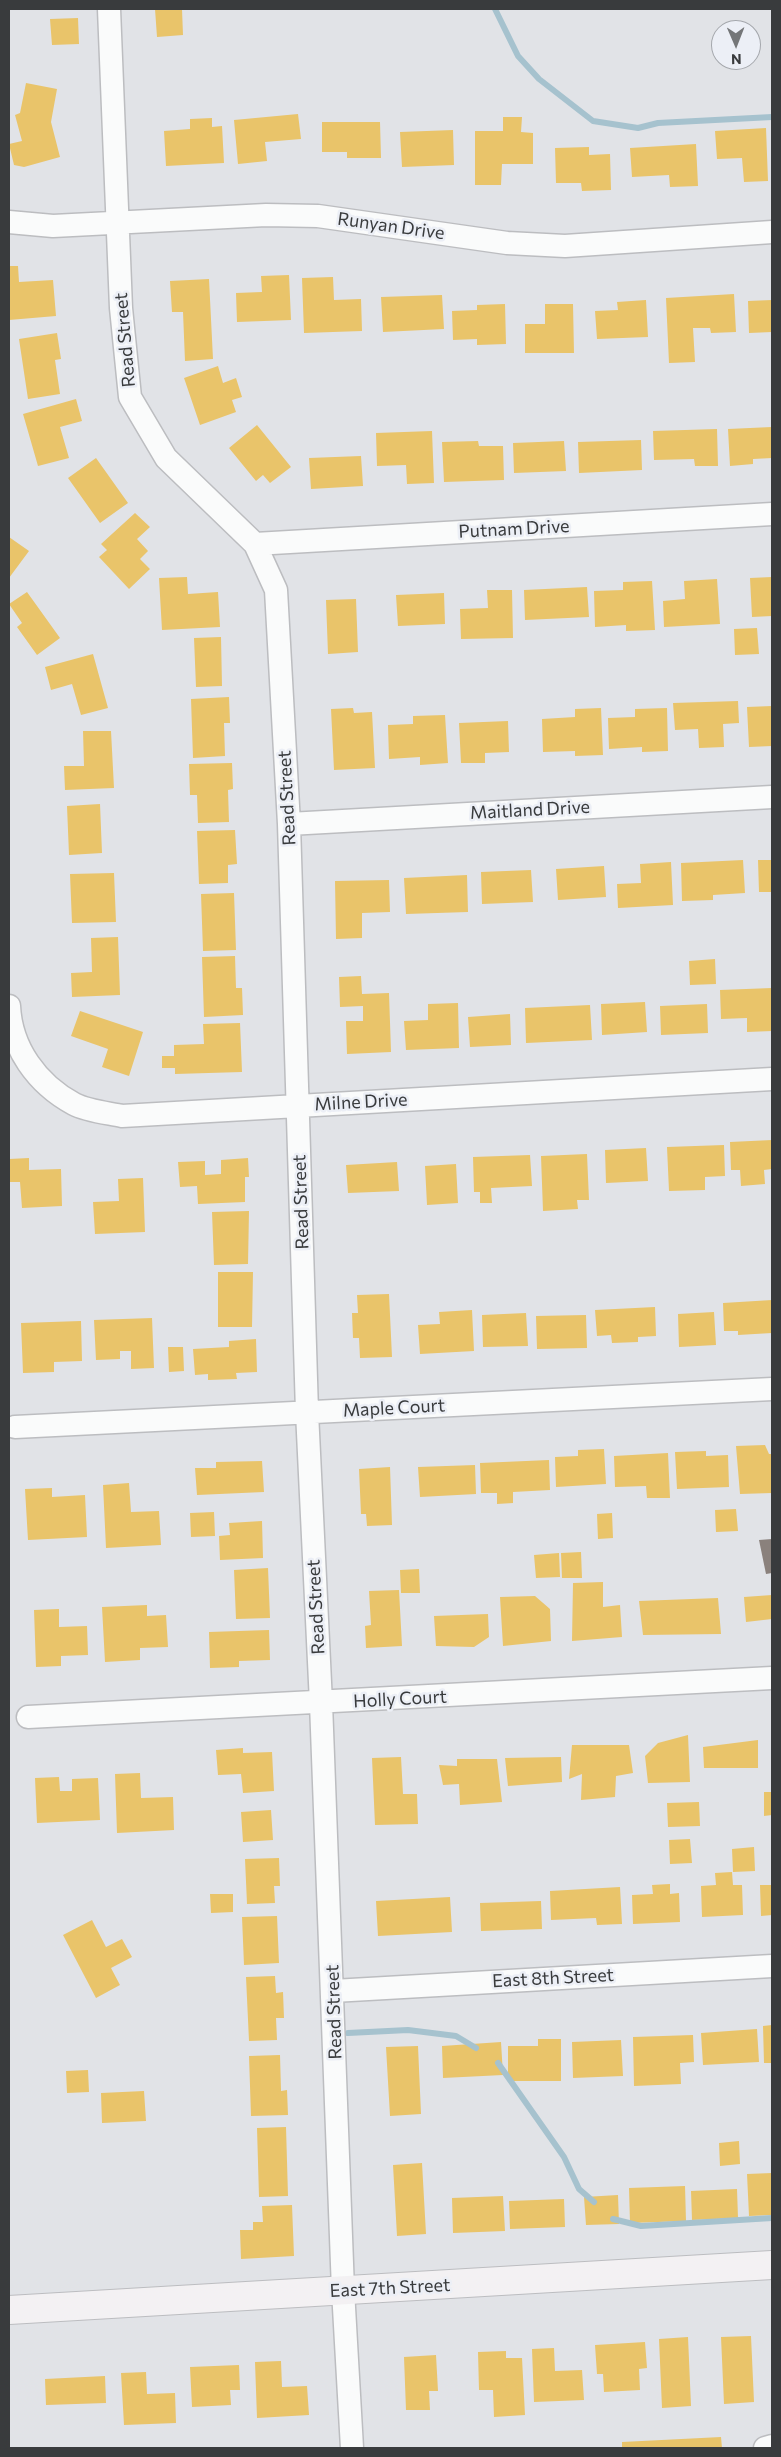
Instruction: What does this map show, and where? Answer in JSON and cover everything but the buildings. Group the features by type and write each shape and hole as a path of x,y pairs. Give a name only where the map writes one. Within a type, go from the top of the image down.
{"street":[{"name":"Read Street","path":"109,9 116,222 121,308 130,397 166,458 255,544 276,590 288,824 299,1105 307,1412 333,1991 343,2290 352,2448"},
{"name":"Runyan Drive","path":"9,222 53,226 266,215 318,216 507,243 565,246 772,232"},
{"name":"Putnam Drive","path":"255,544 772,514"},
{"name":"Maitland Drive","path":"288,824 772,797"},
{"name":"Milne Drive","path":"9,1006 20,1054 44,1083 75,1105 122,1116 772,1079"},
{"name":"Maple Court","path":"15,1426 772,1389"},
{"name":"Holly Court","path":"28,1717 772,1678"},
{"name":"East 8th Street","path":"333,1991 772,1966"},
{"name":"East 7th Street","path":"9,2310 772,2265"},
{"path":"765,2448 772,2446"}],"waterway":[{"path":"495,9 518,56 539,79 593,121 638,128 658,123 772,117"},
{"path":"348,2033 408,2030 456,2036 476,2048"},
{"path":"498,2063 564,2157 579,2189 594,2202"},
{"path":"613,2219 641,2226 772,2218"}]}
